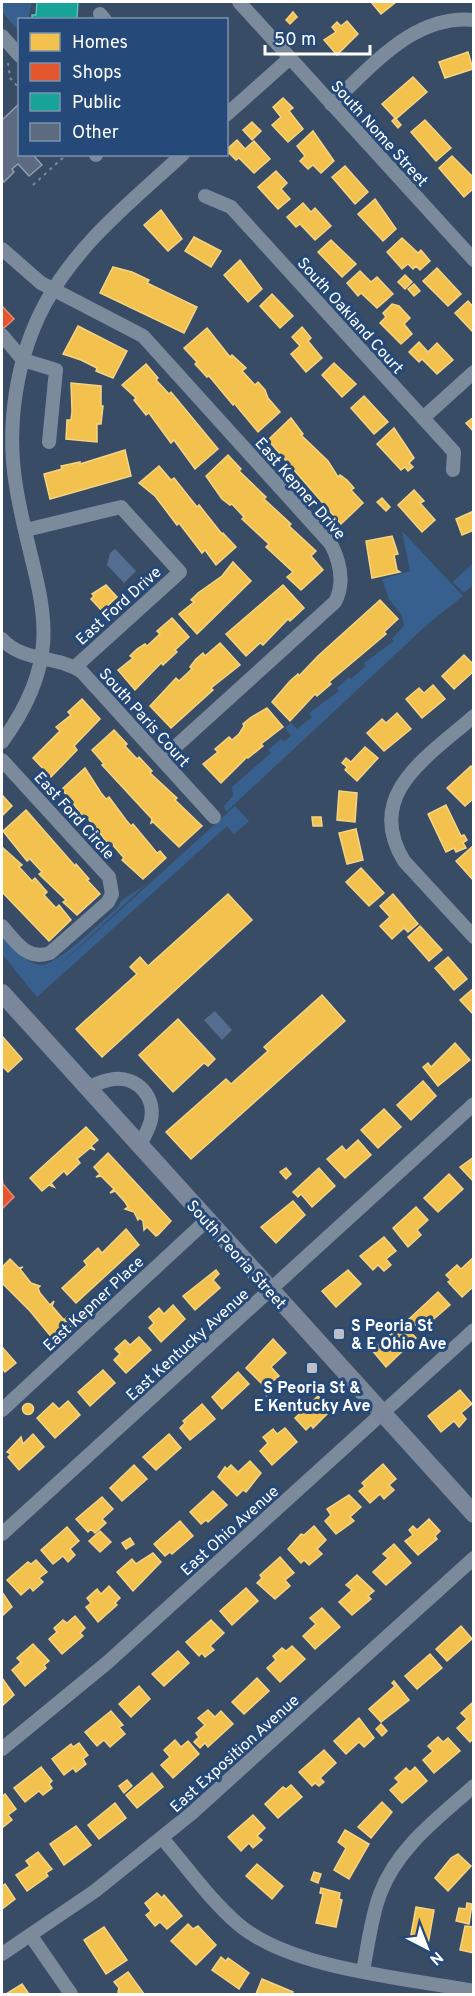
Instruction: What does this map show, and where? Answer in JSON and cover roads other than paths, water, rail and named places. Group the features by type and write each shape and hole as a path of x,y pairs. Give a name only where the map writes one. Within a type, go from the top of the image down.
{"main road":[{"name":"South Peoria Street","path":"2,993 474,1514"}],"street":[{"name":"South Nome Street","path":"239,2 474,260"},
{"path":"331,104 416,30 444,21 474,20"},
{"path":"2,36 13,57"},
{"path":"228,113 290,58"},
{"path":"2,742 27,702 41,657 43,608 16,486 7,456 23,360 31,334 53,290 77,255 98,232 181,156"},
{"name":"South Oakland Court","path":"205,196 231,207 454,452 453,470"},
{"name":"East Kepner Drive","path":"2,249 53,290 143,336 331,544 336,554 341,582 335,602 162,759"},
{"path":"2,335 23,360 56,370 49,442"},
{"path":"423,418 474,372"},
{"name":"East Ford Drive","path":"26,530 121,507 180,572 75,667"},
{"name":"South Paris Court","path":"2,639 16,652 75,667 214,817"},
{"path":"474,716 406,778 393,801 390,817 396,847 404,861 474,937"},
{"name":"East Ford Circle","path":"2,760 109,877 112,885 108,902 50,953 42,956 26,953 2,926"},
{"path":"87,1088 105,1080 123,1078 144,1091 152,1110 151,1122 140,1146"},
{"name":"East Kentucky Avenue","path":"2,1534 474,1104"},
{"name":"East Kepner Place","path":"2,1410 207,1220"},
{"name":"East Ohio Avenue","path":"2,1749 108,1662 474,1330"},
{"name":"East Exposition Avenue","path":"2,1954 95,1891 162,1838 474,1558"},
{"path":"363,1971 373,1917 390,1872 414,1840 474,1786"},
{"path":"162,1838 218,1904 240,1925 264,1942 311,1960 474,1991"},
{"path":"31,1936 71,1995"}],"place":[{"name":"S Peoria St & E Ohio Ave","path":"339,1334"},
{"name":"S Peoria St & E Kentucky Ave","path":"312,1368"}]}
